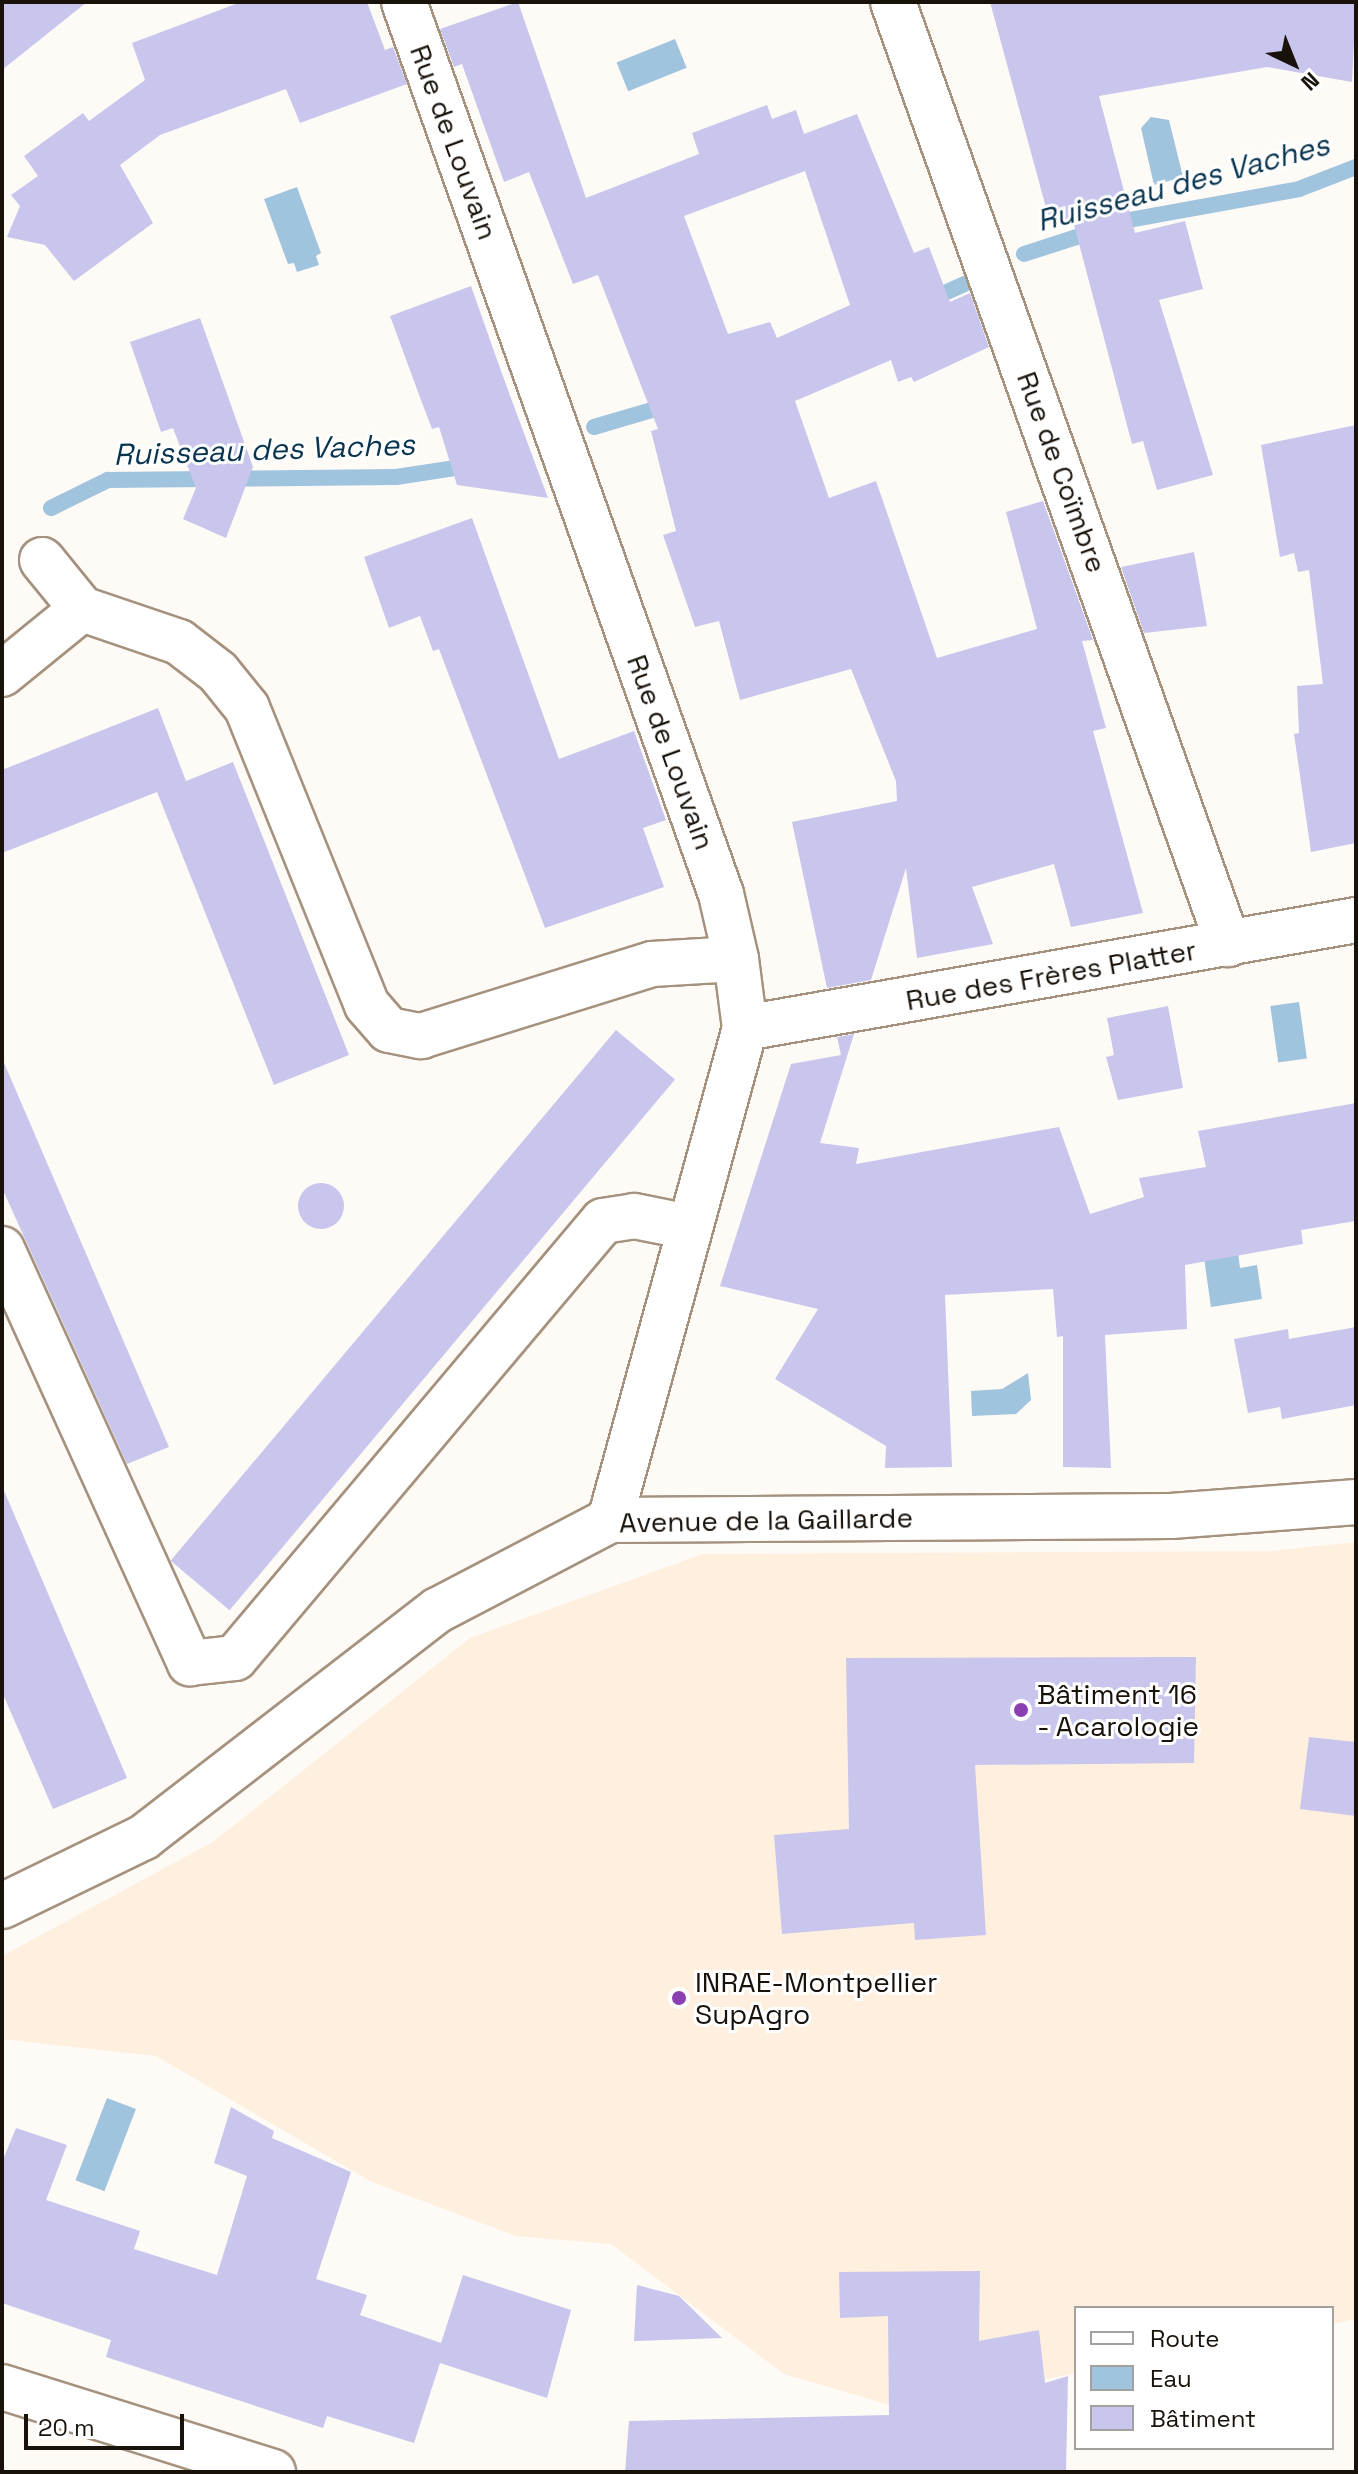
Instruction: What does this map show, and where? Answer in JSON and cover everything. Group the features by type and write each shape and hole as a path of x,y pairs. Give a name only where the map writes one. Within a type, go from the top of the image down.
{"street":[{"name":"Rue de Louvain","path":"404,2 721,894 736,959 745,1028 610,1520"},
{"name":"Rue de Coïmbre","path":"893,2 1228,944"},
{"path":"42,560 82,609 179,642 218,672 247,708 367,1005 389,1030 421,1036 652,964 736,959"},
{"path":"2,674 82,609"},
{"name":"Rue des Frères Platter","path":"745,1028 1356,920"},
{"path":"2,1249 190,1663 235,1658 603,1221 634,1216 689,1227"},
{"name":"Avenue de la Gaillarde","path":"2,1906 144,1837 438,1610 610,1520 1171,1516 1356,1502"},
{"path":"2,2387 273,2472"}],"shaded area":[{"name":"INRAE-Montpellier SupAgro","path":"1356,1542 1356,2319 1334,2324 1334,2306 1074,2306 1074,2373 900,2408 784,2374 611,2244 516,2236 372,2182 156,2056 2,2039 2,1956 213,1842 470,1638 703,1554 1272,1551"}],"water":[{"path":"675,39 687,68 628,91 617,63"},
{"path":"1151,117 1169,120 1183,177 1154,185 1141,128"},
{"path":"297,187 321,253 316,256 319,265 297,272 294,263 288,264 264,199"},
{"path":"1299,1002 1307,1058 1278,1062 1270,1006"},
{"path":"1236,1237 1240,1268 1257,1265 1262,1299 1211,1307 1202,1244"},
{"path":"1028,1373 1031,1400 1016,1414 972,1416 971,1391 1002,1389"},
{"path":"107,2098 136,2109 104,2191 75,2180"}],"building":[{"path":"2,2 87,2 2,70"},
{"path":"241,2 367,2 385,50 393,47 407,84 300,123 286,89 160,135 120,165 153,223 74,281 45,245 7,237 20,206 11,195 38,176 24,156 83,113 89,121 145,80 132,43"},
{"path":"518,2 586,198 699,154 692,133 767,105 772,119 796,110 804,134 857,114 914,253 929,247 950,302 970,293 989,347 914,382 911,377 898,382 891,360 795,401 829,498 876,481 937,658 1037,629 1006,512 1043,501 1093,640 1082,641 1106,728 1093,731 1143,913 1071,927 1054,864 972,887 993,944 917,958 906,868 871,980 827,988 792,822 897,801 896,781 851,669 740,700 719,621 695,627 663,535 676,531 651,431 658,429 598,275 573,284 529,172 504,182 462,64 454,67 440,29","holes":["805,171 850,305 777,338 770,322 728,334 684,216"]},
{"path":"990,2 1356,2 1352,82 1267,67 1099,96 1135,233 1185,221 1203,289 1159,300 1213,475 1157,490 1143,441 1132,444 1073,221 1051,226"},
{"path":"471,286 548,498 457,485 439,427 432,429 390,316"},
{"path":"200,318 253,467 226,538 183,519 196,488 173,428 161,432 130,342"},
{"path":"1356,425 1356,843 1311,852 1294,734 1299,733 1297,686 1323,684 1309,570 1298,572 1294,553 1280,557 1261,445"},
{"path":"472,518 559,759 634,731 666,820 643,828 664,887 545,928 439,649 433,651 420,616 389,628 364,557"},
{"path":"1194,552 1207,626 1144,633 1121,567"},
{"path":"158,708 186,781 233,762 349,1055 274,1085 157,792 2,853 2,770"},
{"path":"1168,1006 1183,1088 1118,1100 1106,1057 1114,1055 1107,1018"},
{"path":"616,1030 675,1079 230,1610 171,1561"},
{"path":"854,1034 820,1143 859,1148 856,1164 1059,1127 1090,1214 1144,1197 1139,1178 1206,1167 1198,1131 1356,1103 1356,1221 1301,1230 1303,1244 1185,1265 1187,1329 1105,1335 1111,1468 1063,1467 1063,1336 1057,1337 1053,1289 945,1295 952,1467 885,1468 886,1446 775,1379 818,1309 720,1286 791,1064 841,1055 837,1037"},
{"path":"2,1058 169,1447 127,1464 2,1188"},
{"path":"321,1183 337,1190 344,1206 337,1222 321,1229 305,1222 298,1206 305,1190"},
{"path":"1356,1327 1356,1405 1282,1419 1280,1407 1248,1413 1234,1339 1288,1329 1289,1339"},
{"path":"2,1486 127,1778 53,1809 2,1692"},
{"path":"1196,1657 1194,1763 975,1765 986,1935 915,1940 914,1923 782,1934 774,1835 849,1829 846,1658"},
{"path":"1309,1737 1356,1742 1356,1816 1300,1809"},
{"path":"231,2107 274,2131 272,2138 351,2172 316,2279 367,2295 360,2315 441,2343 463,2275 571,2310 547,2398 440,2363 414,2443 327,2416 323,2428 106,2357 111,2340 2,2303 2,2162 16,2128 67,2145 46,2200 140,2231 134,2249 217,2275 247,2176 214,2163"},
{"path":"980,2271 979,2341 1039,2330 1045,2383 1068,2376 1066,2472 625,2472 629,2421 889,2415 888,2316 840,2318 839,2272"},
{"path":"637,2285 679,2296 722,2338 634,2341"}],"waterway":[{"name":"Ruisseau des Vaches","path":"1024,254 1129,220 1299,189 1356,167"},
{"name":"Ruisseau des Vaches","path":"927,301 969,282"},
{"name":"Ruisseau des Vaches","path":"594,427 672,404"},
{"name":"Ruisseau des Vaches","path":"51,508 108,480 396,477 474,465"}],"place":[{"name":"Bâtiment 16 - Acarologie","path":"1021,1710"},
{"name":"INRAE-Montpellier SupAgro","path":"679,1998"}]}
